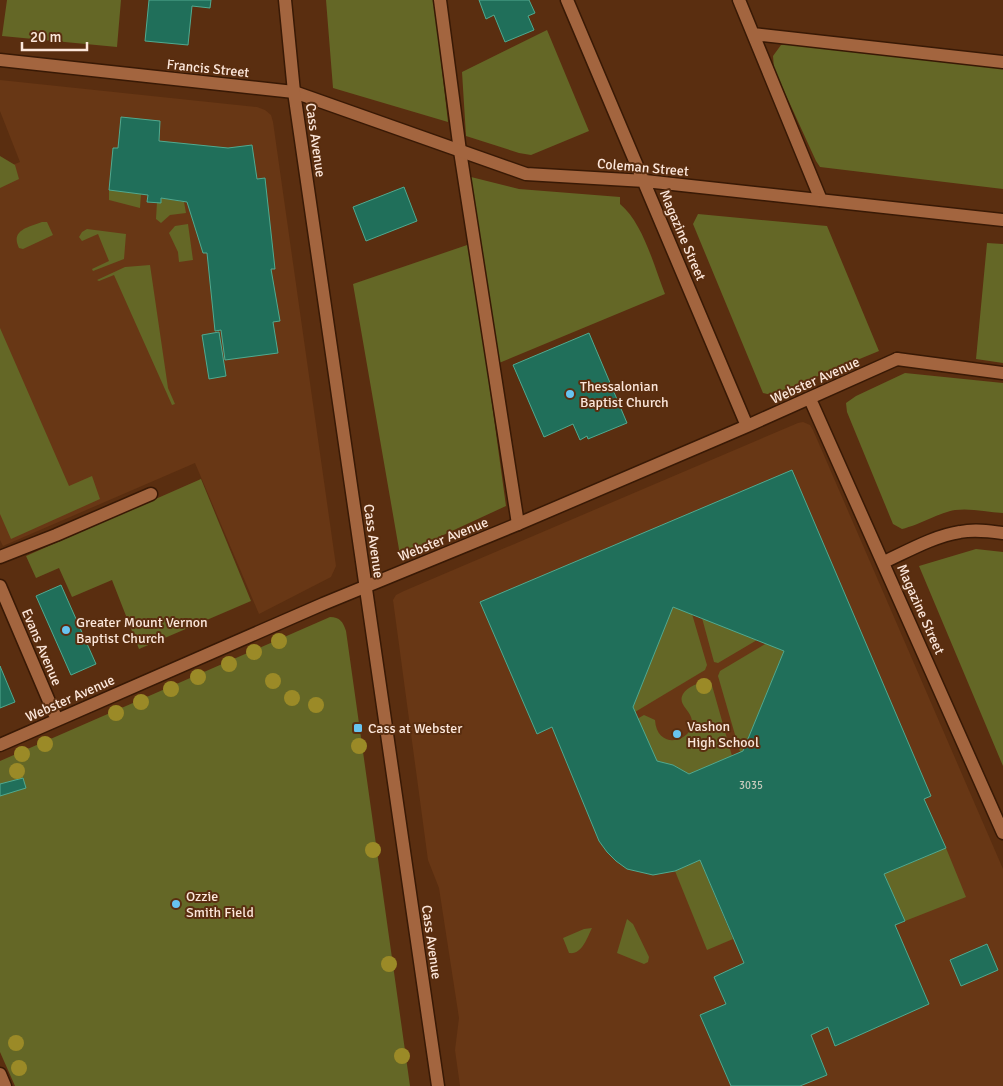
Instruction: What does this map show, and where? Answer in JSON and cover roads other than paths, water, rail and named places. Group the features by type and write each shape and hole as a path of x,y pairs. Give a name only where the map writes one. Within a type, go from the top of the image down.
{"street":[{"name":"Cass Avenue","path":"285,0 294,92 438,1086"},
{"path":"440,0 460,151 518,524"},
{"name":"Magazine Street","path":"567,0 747,426"},
{"path":"739,0 822,200"},
{"path":"753,34 1003,62"},
{"name":"Francis Street","path":"0,60 294,92"},
{"name":"Coleman Street","path":"294,92 526,174 645,181 1003,220"},
{"name":"Webster Avenue","path":"0,745 366,586 518,524 810,399 897,359 1003,373"},
{"name":"Magazine Street","path":"810,399 1003,833"},
{"path":"0,557 151,494"},
{"path":"884,562 940,537 960,532 983,530 1003,532"},
{"name":"Evans Avenue","path":"0,586 57,720"},
{"path":"0,1074 5,1086"}],"place":[{"name":"Thessalonian Baptist Church","path":"570,394"},
{"name":"Greater Mount Vernon Baptist Church","path":"66,630"},
{"name":"Cass at Webster","path":"358,728"},
{"name":"Vashon High School","path":"677,734"},
{"name":"Ozzie Smith Field","path":"176,904"}]}
